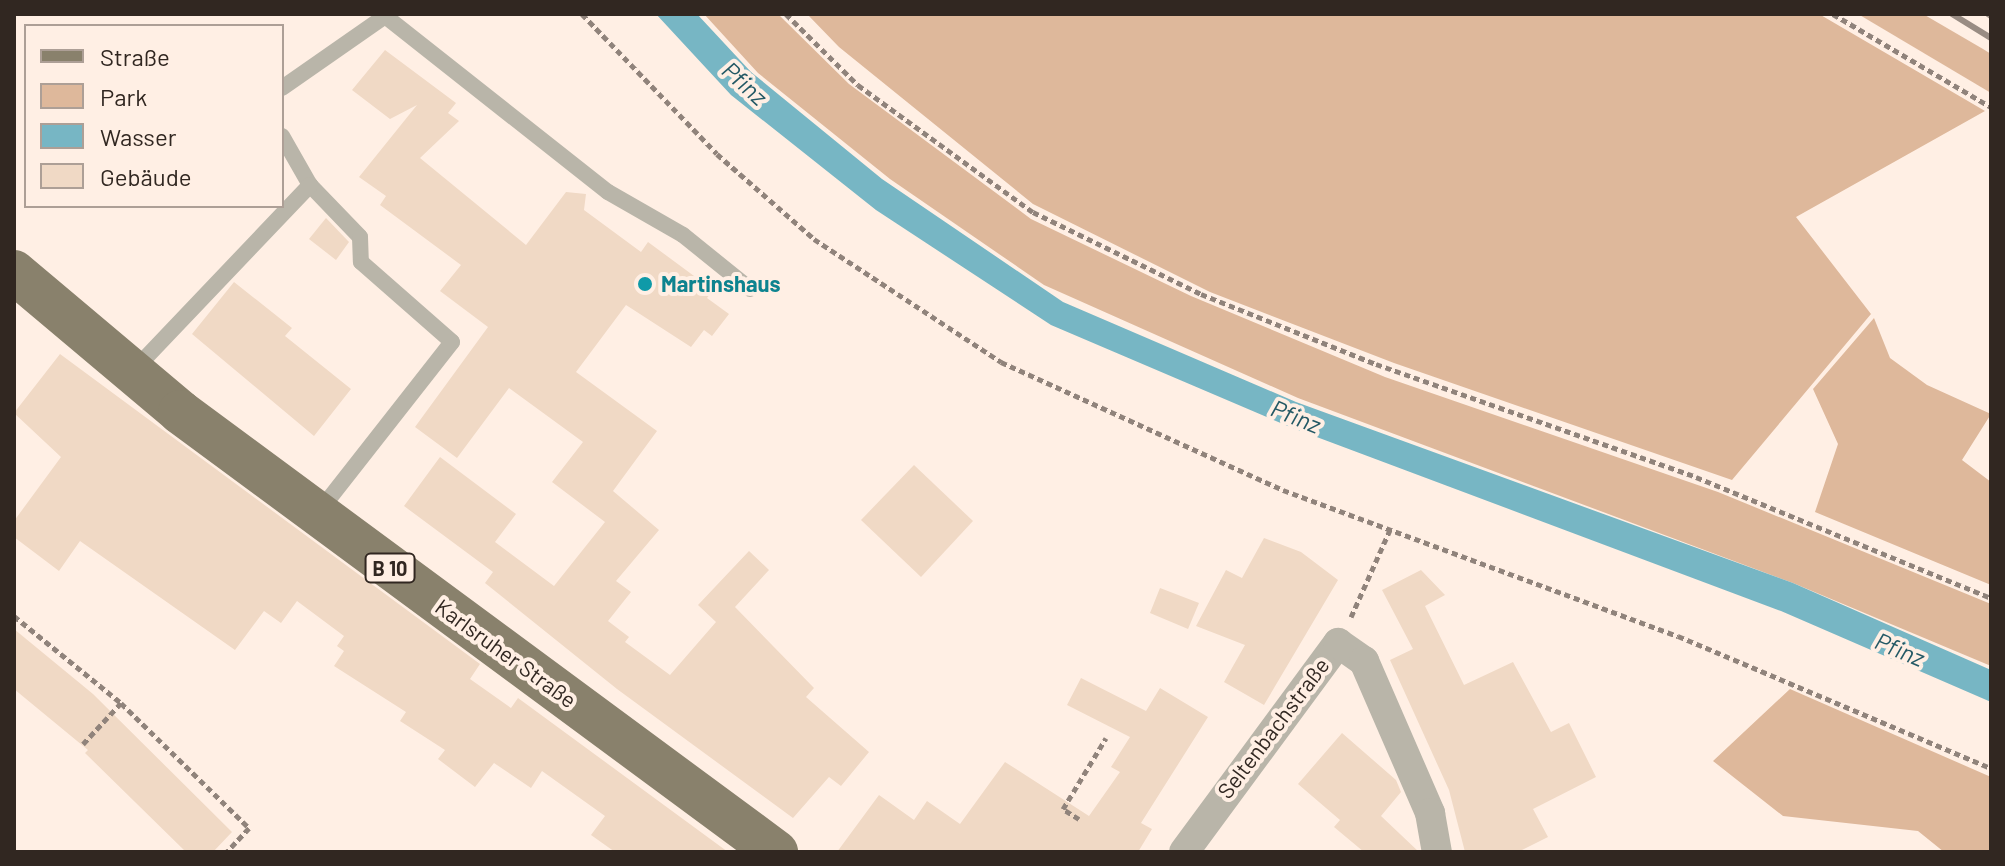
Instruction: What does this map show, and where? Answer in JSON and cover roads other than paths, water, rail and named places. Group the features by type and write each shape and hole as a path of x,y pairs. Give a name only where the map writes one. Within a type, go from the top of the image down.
{"main road":[{"name":"Karlsruher Straße","path":"14,272 132,372 763,849"}],"street":[{"name":"Seltenbachstraße","path":"1184,852 1338,643 1364,661 1430,813 1437,852"}],"lane":[{"path":"284,87 386,15 608,192 683,235 750,289"},
{"path":"284,140 310,185 360,237 361,262 452,342 317,514"},
{"path":"132,372 310,185"}],"water":[{"name":"Pfinz","path":"656,14 697,14 751,72 882,179 1063,302 1296,402 1793,583 1991,670 1991,702 1781,611 1290,427 1051,325 876,210 731,95"}],"railway":[{"path":"1952,14 1991,38"}],"place":[{"name":"Martinshaus","path":"645,284"}]}
